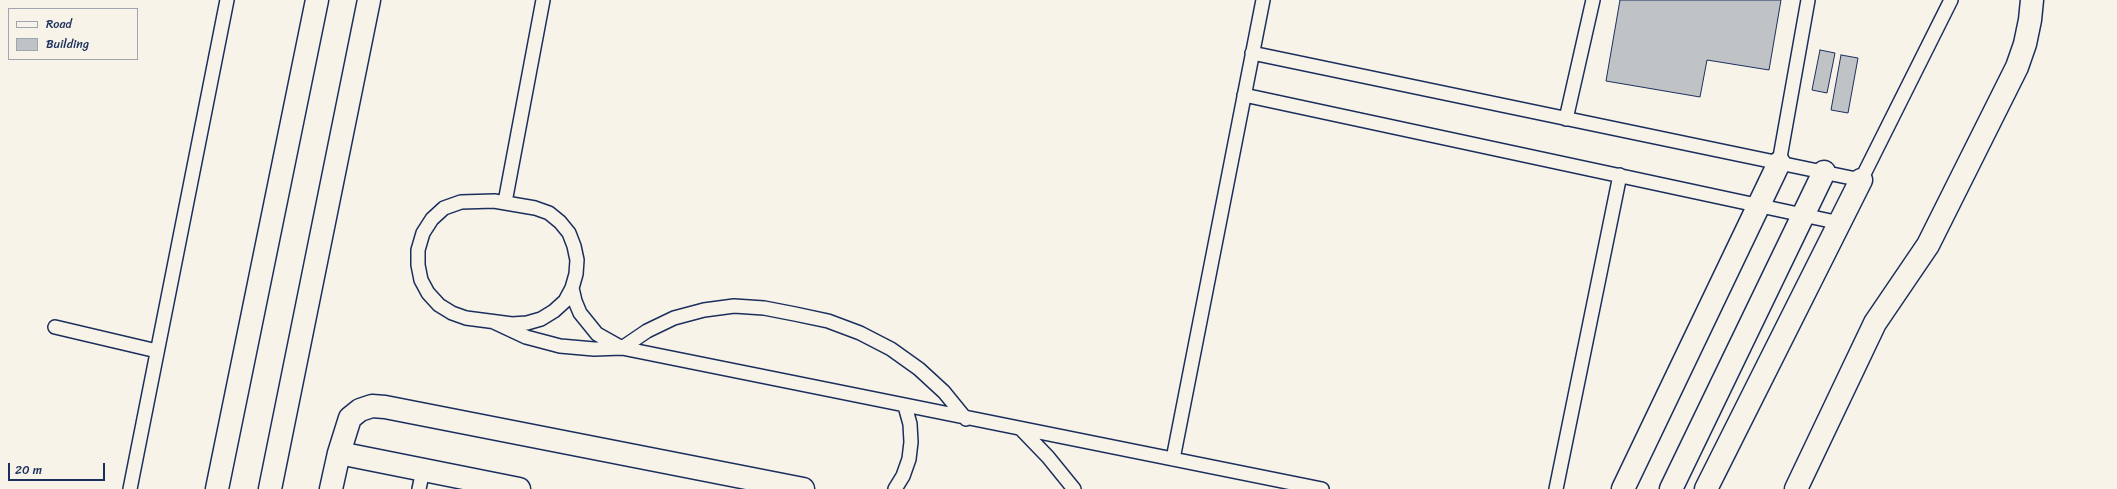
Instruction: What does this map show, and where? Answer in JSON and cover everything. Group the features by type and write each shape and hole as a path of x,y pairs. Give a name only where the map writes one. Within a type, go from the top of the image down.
{"street":[{"path":"217,489 317,0"},
{"path":"270,489 369,0"},
{"path":"1796,489 1875,323 1888,302 1917,264 1928,245 2017,66 2025,44 2032,0"},
{"path":"1623,489 1780,163"},
{"path":"1671,489 1824,172"},
{"path":"1706,489 1861,180"},
{"path":"331,489 339,453 350,418 360,410 372,406 385,407 803,489"},
{"path":"339,453 421,479 519,489"}],"lane":[{"path":"130,489 227,0"},
{"path":"505,202 543,0"},
{"path":"1173,460 1263,0"},
{"path":"1566,119 1593,0"},
{"path":"1780,163 1808,0"},
{"path":"1252,52 1861,180 1951,0"},
{"path":"1244,95 1620,174 1840,223"},
{"path":"1556,489 1620,174"},
{"path":"478,200 505,202 535,208 549,214 564,228 574,246 577,260 576,274 572,288 565,301 554,311 541,319 527,324 494,322 466,318 452,313 439,305 428,293 421,280 418,265 418,250 423,234 432,219 444,208 461,202 478,200"},
{"path":"572,288 575,301 587,324 597,334 622,348"},
{"path":"622,348 647,331 674,318 704,310 734,306 764,308 795,314 828,321 860,333 891,349 924,374 944,392 966,419"},
{"path":"494,322 526,336 560,346 594,349 622,348 966,419 1322,489"},
{"path":"55,327 157,350"},
{"path":"895,489 903,476 909,459 911,442 910,424 905,406"},
{"path":"1021,429 1048,457 1074,489"}],"building":[{"path":"1620,0 1781,0 1769,70 1707,60 1700,97 1606,81"},
{"path":"1820,50 1835,53 1827,93 1812,90"},
{"path":"1841,55 1858,58 1848,113 1831,110"}]}
